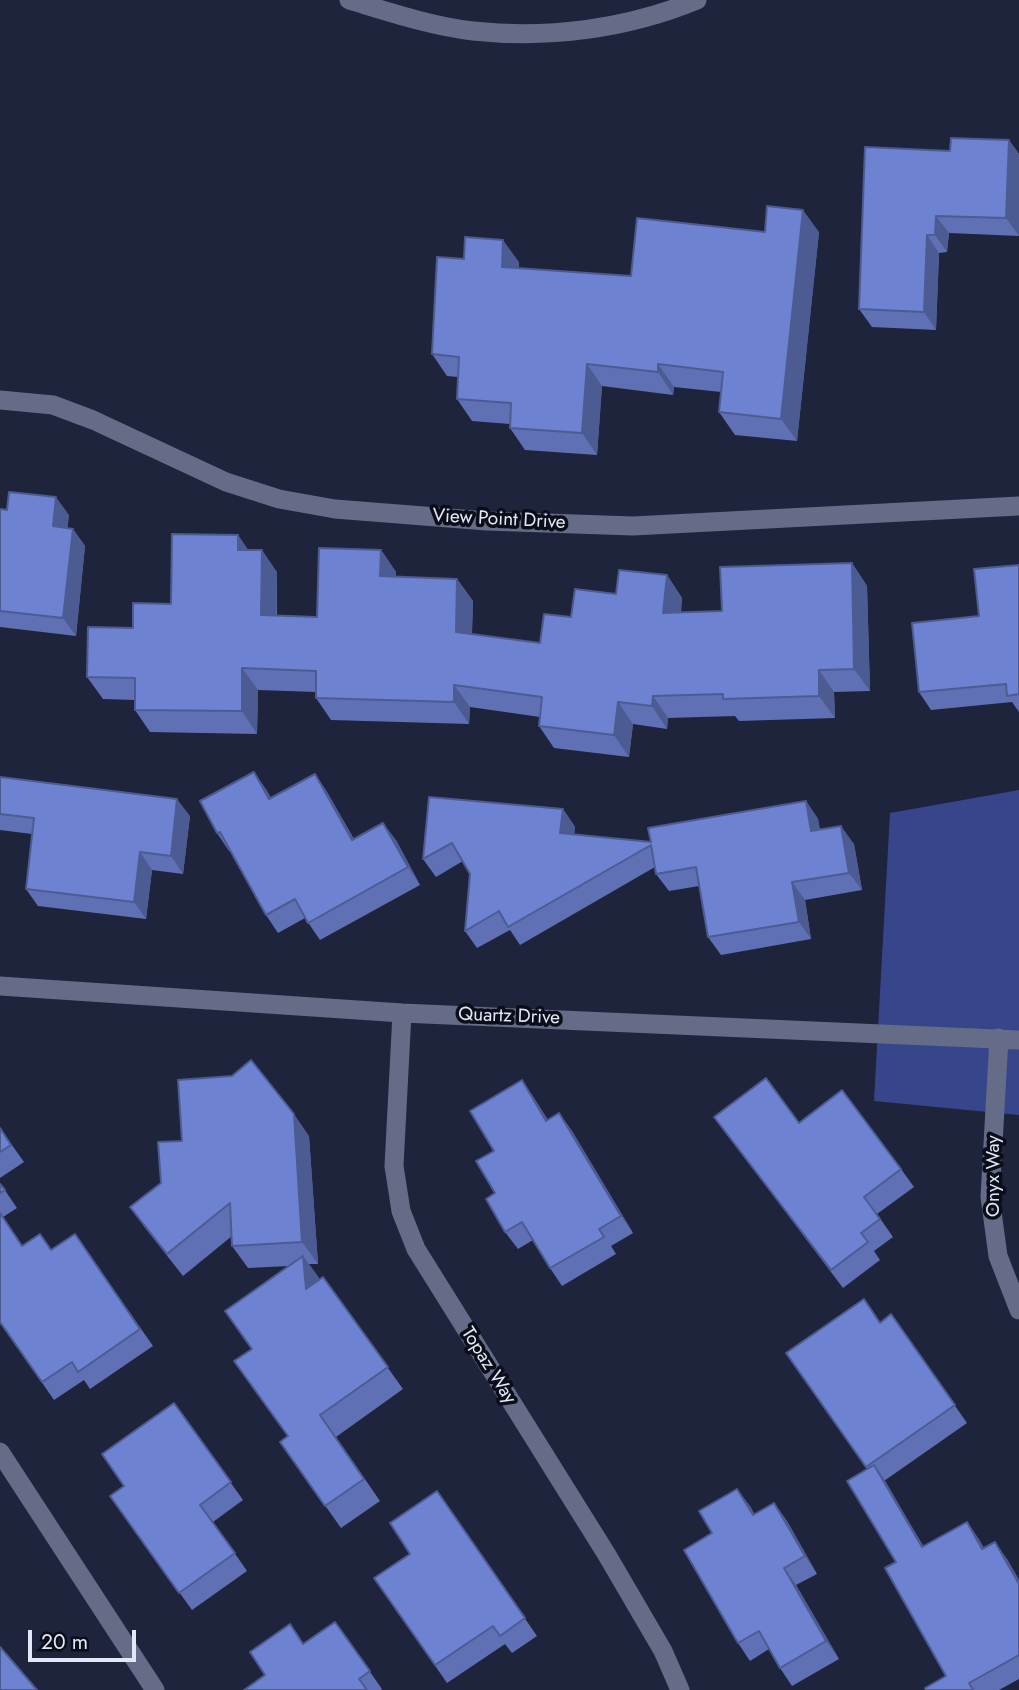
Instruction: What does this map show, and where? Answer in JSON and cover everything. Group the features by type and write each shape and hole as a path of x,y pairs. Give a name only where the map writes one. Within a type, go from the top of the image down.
{"street":[{"path":"349,0 410,19 473,31 562,34 662,15 697,0"},
{"name":"View Point Drive","path":"0,400 53,405 93,420 226,482 279,499 335,509 488,521 634,526 1019,506"},
{"name":"Quartz Drive","path":"0,986 402,1013 1019,1041"},
{"name":"Topaz Way","path":"402,1013 394,1167 401,1211 416,1249 607,1555 663,1651 680,1690"},
{"name":"Onyx Way","path":"999,1038 990,1197 998,1256 1019,1310"},
{"path":"0,1452 155,1690"}],"shaded area":[{"path":"1019,790 1019,1115 874,1101 890,813"}],"building":[{"path":"951,138 1009,140 1006,218 936,216 935,235 927,235 924,312 859,309 865,147 950,151"},
{"path":"767,206 803,210 781,419 719,412 723,372 658,364 658,372 587,364 582,433 510,428 511,403 457,399 459,357 432,354 437,257 464,259 465,237 503,240 502,267 631,276 637,218 765,232"},
{"path":"9,492 56,497 53,526 73,529 63,618 0,611 0,509 7,510"},
{"path":"172,534 238,535 238,550 262,550 261,615 317,617 319,548 381,550 380,576 457,579 456,632 540,643 544,614 571,617 575,589 616,594 619,570 667,575 663,613 722,611 720,567 852,563 854,669 819,670 819,696 723,699 723,694 653,696 652,706 618,702 614,735 539,726 542,697 454,685 454,702 316,698 316,671 242,668 242,711 135,710 135,678 87,677 88,627 133,628 133,603 171,604"},
{"path":"1019,565 1019,694 1007,696 1006,684 919,692 912,623 979,616 974,569"},
{"path":"254,772 269,799 315,774 352,840 383,823 408,867 308,923 295,899 266,915 200,801"},
{"path":"0,777 177,799 171,856 140,852 134,902 26,889 34,818 0,814"},
{"path":"429,797 563,809 560,833 651,842 648,828 806,801 811,831 841,826 849,873 792,882 799,922 708,937 696,867 656,874 651,845 508,927 499,911 465,931 470,874 452,843 423,859"},
{"path":"251,1060 294,1114 302,1242 232,1246 230,1203 167,1254 130,1207 161,1183 158,1142 182,1141 178,1080 232,1076"},
{"path":"766,1078 799,1123 842,1090 901,1169 864,1197 880,1219 861,1233 868,1242 831,1270 714,1117"},
{"path":"522,1080 546,1121 559,1113 621,1216 599,1229 604,1237 550,1268 522,1222 505,1232 486,1199 495,1193 476,1161 494,1151 470,1111"},
{"path":"0,1128 11,1145 0,1152"},
{"path":"0,1213 22,1246 40,1234 51,1250 75,1234 140,1329 78,1372 72,1362 42,1382 0,1322"},
{"path":"303,1256 306,1289 323,1277 388,1367 320,1415 364,1479 325,1506 280,1442 288,1436 234,1361 252,1349 225,1311"},
{"path":"864,1299 880,1323 891,1314 955,1405 866,1467 786,1353"},
{"path":"174,1403 231,1482 200,1505 235,1553 179,1593 110,1496 124,1486 102,1454"},
{"path":"874,1465 922,1547 967,1522 982,1549 995,1542 1019,1584 1019,1655 969,1683 973,1690 925,1688 946,1676 885,1568 896,1562 847,1481"},
{"path":"737,1489 753,1515 774,1503 805,1556 784,1568 826,1641 780,1668 759,1631 738,1643 684,1550 712,1533 699,1511"},
{"path":"437,1491 525,1618 500,1636 493,1626 435,1665 374,1578 410,1554 390,1523"},
{"path":"335,1622 370,1671 359,1679 367,1690 244,1690 265,1675 250,1652 290,1624 303,1644"},
{"path":"0,1647 37,1690 0,1690"}]}
